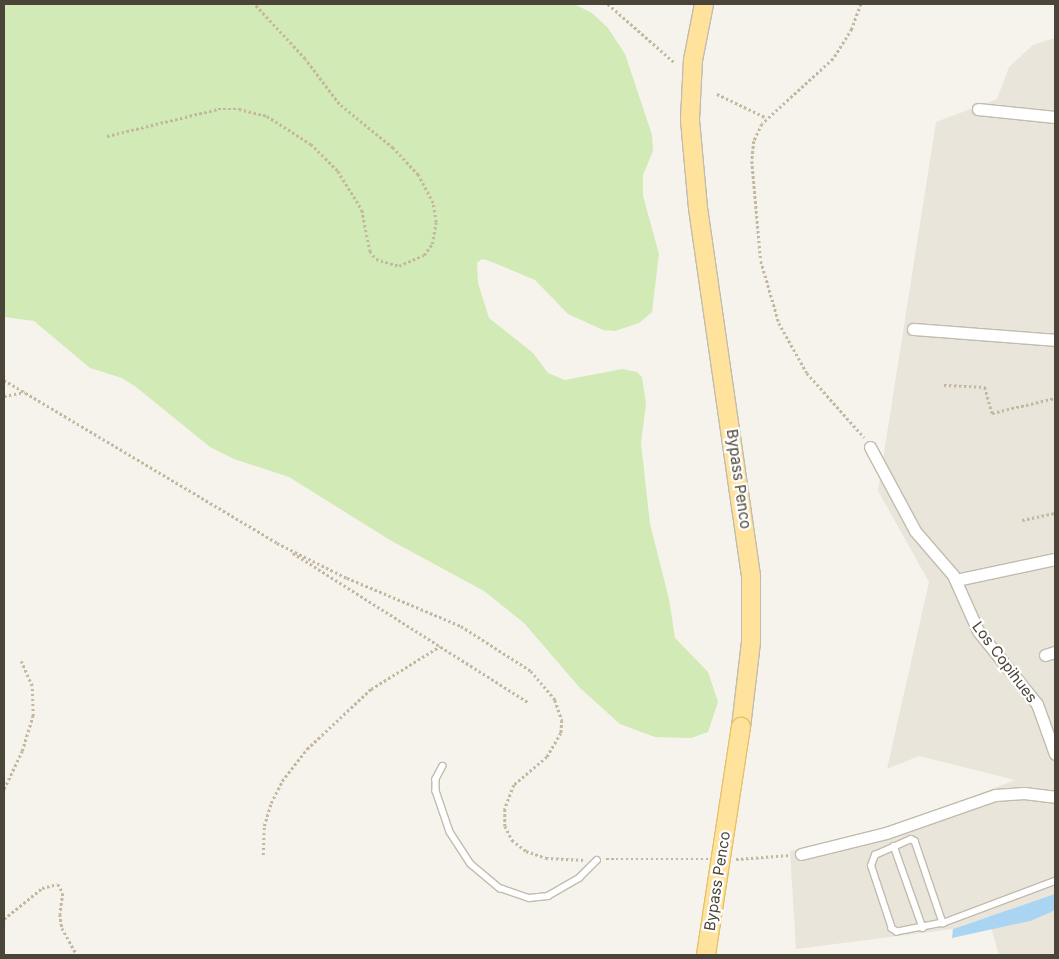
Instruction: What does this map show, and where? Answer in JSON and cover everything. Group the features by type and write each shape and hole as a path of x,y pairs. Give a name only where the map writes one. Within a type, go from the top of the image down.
{"main road":[{"name":"Bypass Penco","path":"704,4 693,60 690,120 698,208 751,577 751,642 741,727 706,955"}],"street":[{"path":"978,109 1055,117"},
{"path":"913,330 1055,340"},
{"name":"Los Copihues","path":"870,447 915,531 956,580 978,631 1037,704 1055,754"},
{"path":"956,580 1055,559"},
{"path":"802,854 886,832 995,795 1024,793 1055,797"}],"lane":[{"path":"443,766 435,785 448,826 471,864 495,885 520,896 548,896 579,878 597,860"},
{"path":"943,924 916,841 911,840 875,854 871,866 892,929 897,932 943,924 1055,881"},
{"path":"894,846 923,928"}],"path":[{"path":"106,136 218,109 239,109 267,116 311,144 344,178 362,210 370,250 376,259 398,266 424,255 432,244 436,222 430,197 418,175 393,148 339,104 300,53 254,4"},
{"path":"608,4 674,62"},
{"path":"861,4 852,29 833,59 768,118 754,141 752,177 759,253 771,303 787,339 808,373 870,447"},
{"path":"717,94 768,118"},
{"path":"4,380 149,469 277,543 528,702"},
{"path":"944,385 985,387 992,413 1055,398"},
{"path":"4,396 26,392"},
{"path":"1022,520 1055,513"},
{"path":"277,543 347,578 461,626 502,650 540,680 559,710 561,733 547,757 514,785 507,800 505,826 512,840 535,855 597,860 715,859"},
{"path":"263,855 264,826 271,802 282,780 307,749 371,689 440,646"},
{"path":"4,789 22,751 33,716 32,686 21,661"},
{"path":"730,859 802,854"},
{"path":"4,919 42,888 58,884 63,893 60,914 62,928 77,955"}],"shaded area":[{"path":"1055,38 1055,955 999,955 988,917 953,929 796,949 790,851 906,822 1015,780 919,756 887,769 929,582 878,491 936,122 997,99 1009,67 1033,45"}],"green space":[{"path":"4,4 574,4 592,13 608,28 625,54 652,135 653,151 643,175 643,196 659,254 652,312 639,323 615,331 603,330 568,314 535,280 487,260 482,259 477,263 478,283 489,318 533,353 548,373 565,380 622,369 637,372 642,377 646,404 641,443 650,524 669,599 675,638 708,672 718,702 708,732 691,738 655,737 620,724 580,688 524,623 484,591 390,540 289,477 234,459 210,447 136,387 122,378 90,368 34,321 4,317"}],"water":[{"path":"1055,894 1055,910 1049,913 1030,921 952,938 953,929"}]}
